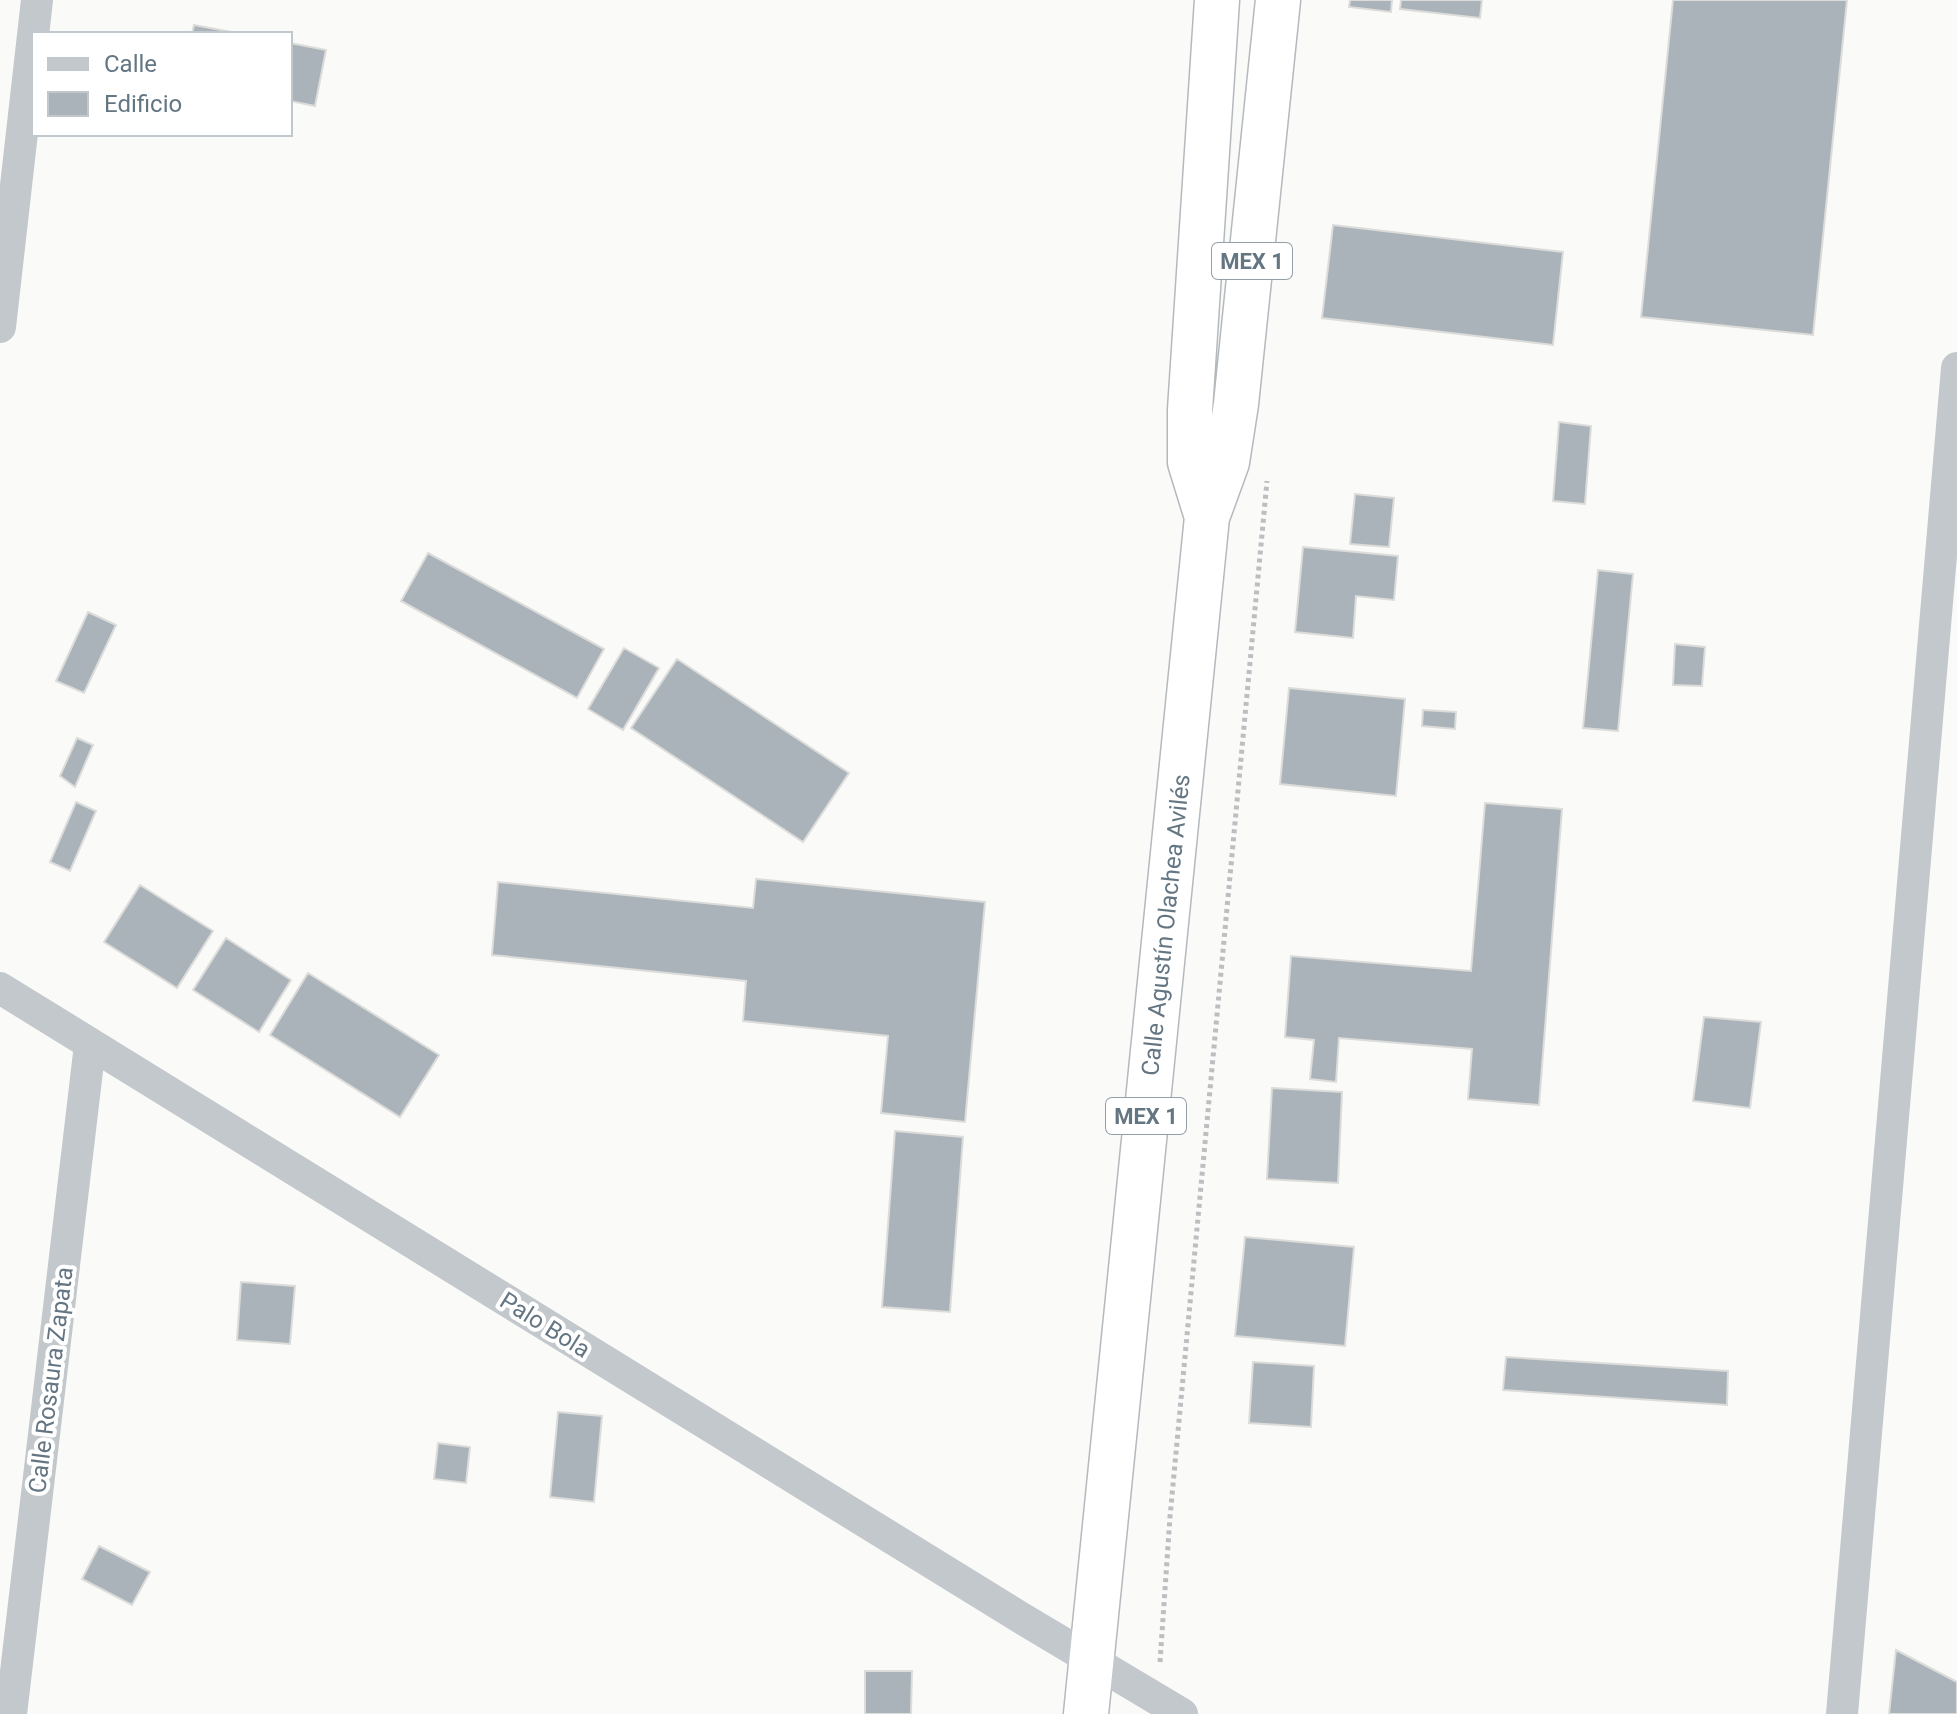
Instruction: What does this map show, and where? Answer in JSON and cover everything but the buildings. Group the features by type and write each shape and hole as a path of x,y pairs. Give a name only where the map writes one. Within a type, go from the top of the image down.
{"highway":[{"name":"Calle Agustín Olachea Avilés","path":"1207,517 1190,462 1190,410 1217,0"},
{"name":"Calle Agustín Olachea Avilés","path":"1086,1714 1207,517 1227,462 1236,404 1278,0"}],"street":[{"path":"33,32 37,0"},
{"path":"0,327 32,44"},
{"path":"1842,1714 1957,368"},
{"name":"Palo Bola","path":"0,988 1170,1706"},
{"name":"Calle Rosaura Zapata","path":"11,1714 90,1045"}],"path":[{"path":"1170,1706 1177,1439 1268,471"}]}
